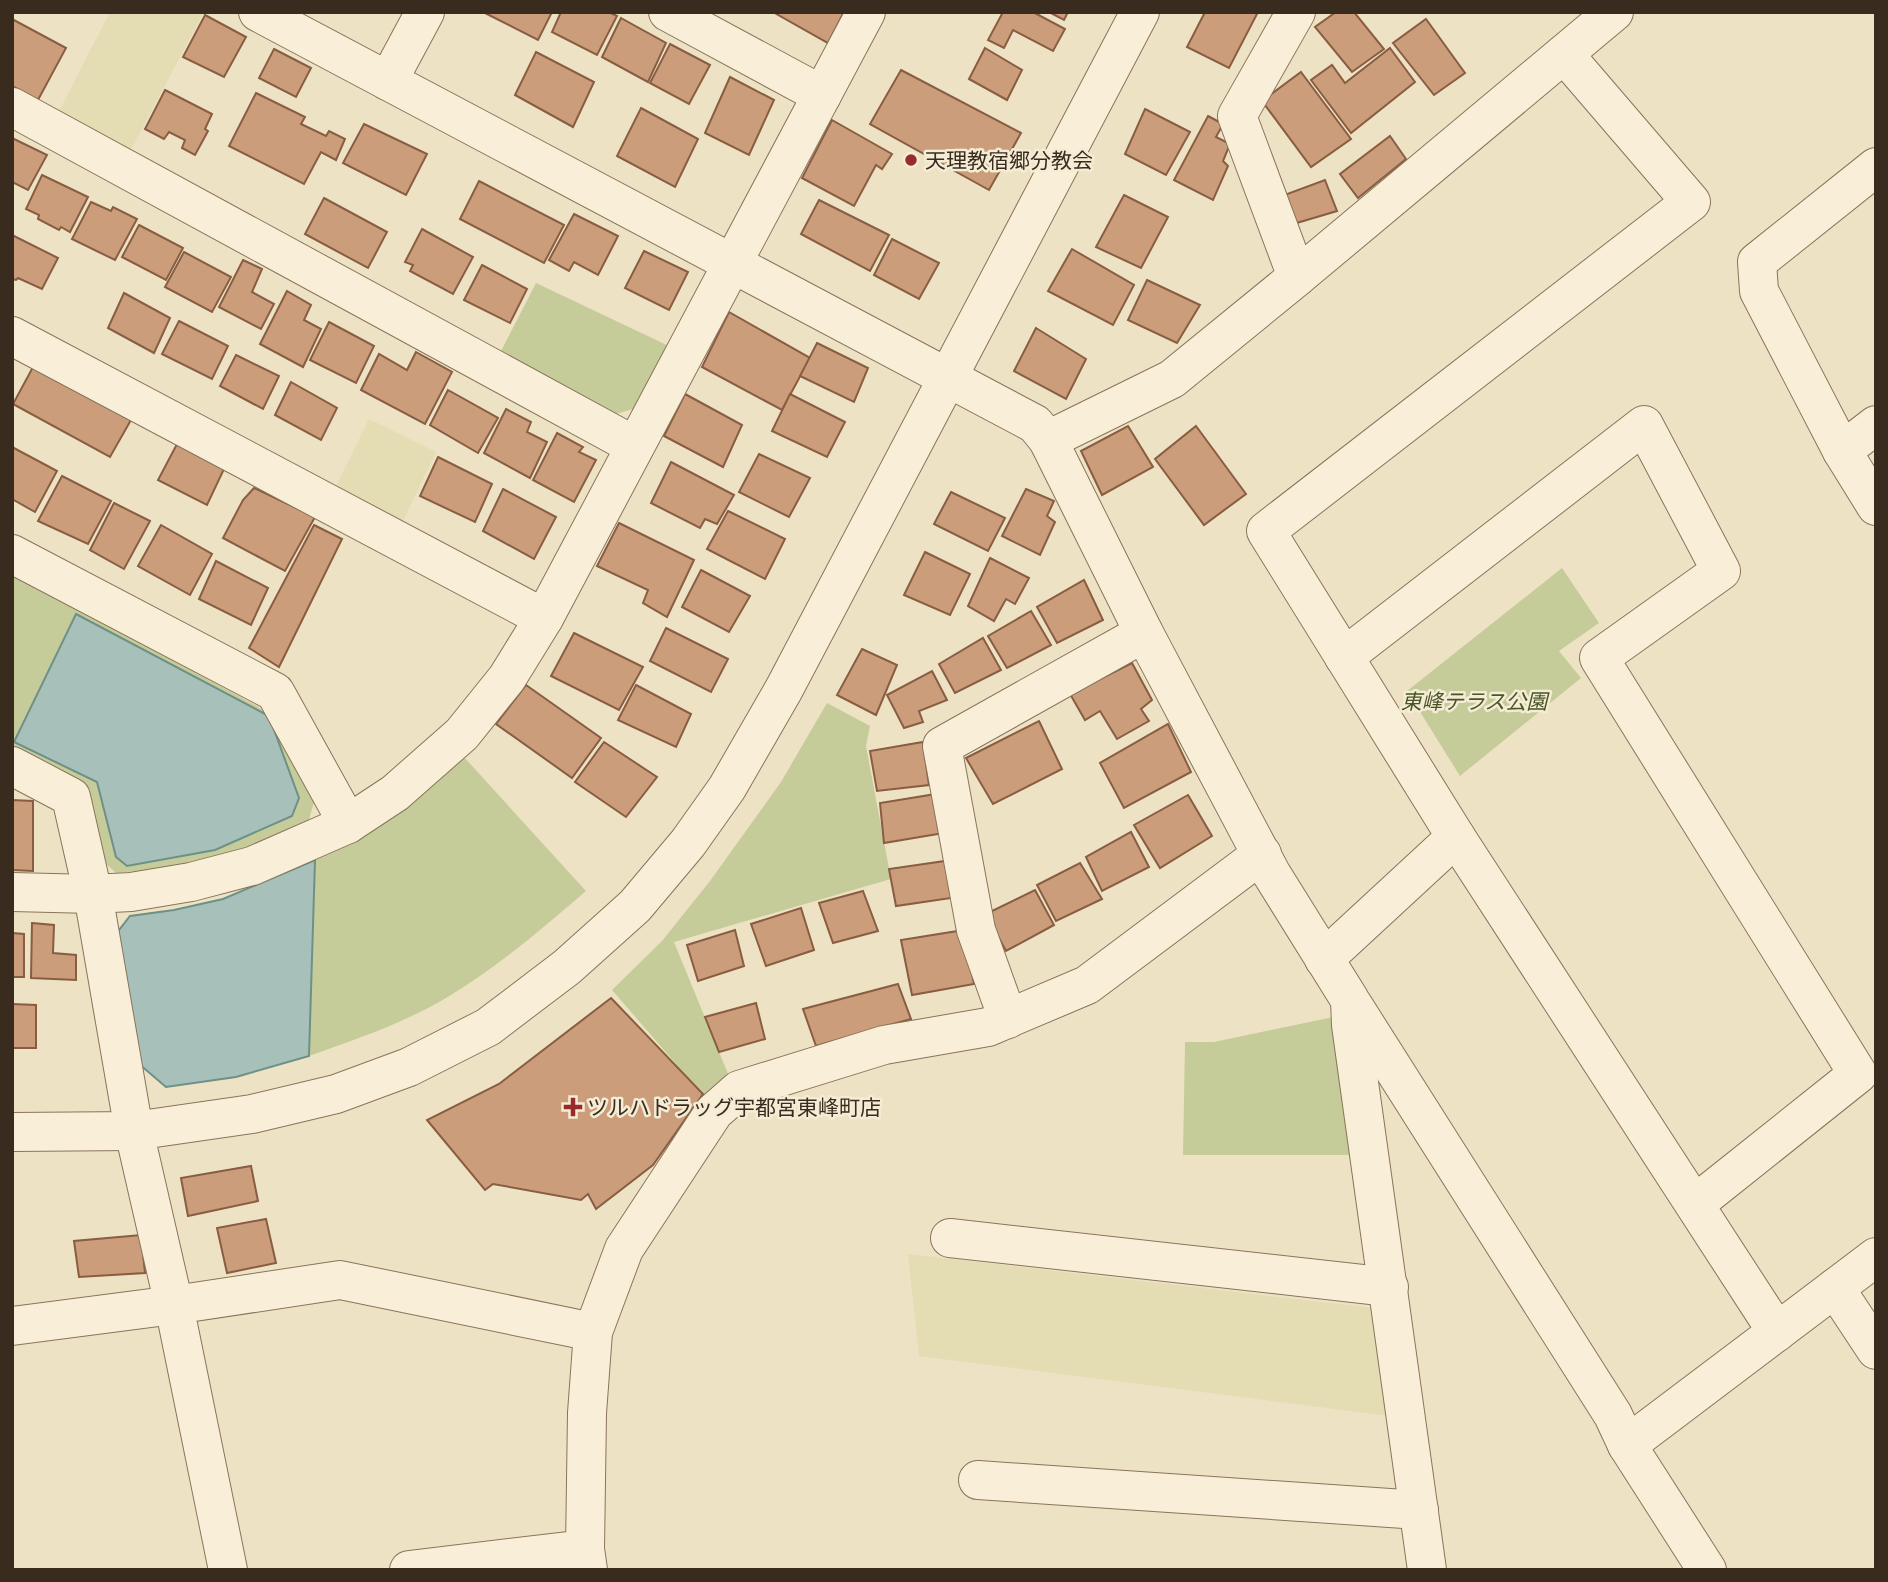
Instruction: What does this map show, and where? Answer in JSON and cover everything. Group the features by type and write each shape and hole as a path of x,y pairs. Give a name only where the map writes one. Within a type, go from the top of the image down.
{"street":[{"path":"258,12 1035,424 1048,440 1144,634 1262,854 1325,959 1351,1013 1613,1415 1627,1446 1707,1570"},
{"path":"388,81 425,12"},
{"path":"668,12 822,95"},
{"path":"12,892 131,892 179,884 252,866 348,824 395,793 462,734 507,678 544,618 866,12"},
{"path":"12,1132 134,1131 252,1114 336,1094 409,1067 488,1027 566,967 635,906 688,843 727,788 784,689 1140,12"},
{"path":"1296,12 1237,116 1297,277"},
{"path":"1048,440 1172,379 1614,12"},
{"path":"1564,54 1692,202 1266,531 1456,837 1777,1332"},
{"path":"12,107 635,446"},
{"path":"1873,174 1757,262 1759,291 1842,451 1876,506"},
{"path":"12,336 544,618"},
{"path":"1344,657 1644,425 1721,571 1599,659 1858,1074 1695,1204"},
{"path":"1842,451 1876,425"},
{"path":"12,554 275,692 348,824"},
{"path":"1008,1018 976,930 942,746 1144,634"},
{"path":"12,766 71,797 93,894 134,1131 174,1305 228,1570"},
{"path":"1325,959 1456,837"},
{"path":"409,1570 587,1559 587,1413 593,1332 624,1249 714,1112 739,1090 884,1045 988,1027 1087,985 1262,854"},
{"path":"1351,1013 1427,1570"},
{"path":"950,1238 1389,1287"},
{"path":"1627,1446 1876,1257"},
{"path":"12,1326 340,1280 593,1332"},
{"path":"1835,1288 1876,1350"},
{"path":"978,1480 1419,1510"}],"shaded area":[{"path":"110,12 204,12 127,157 55,119"},
{"path":"369,419 436,452 402,523 335,488"},
{"path":"908,1254 1382,1309 1398,1417 919,1356"}],"green space":[{"path":"536,283 671,347 640,407 616,414 500,353"},
{"name":"東峰テラス公園","path":"1562,568 1599,623 1559,651 1581,678 1460,776 1407,691"},
{"path":"12,572 257,706 269,716 315,799 308,823 265,843 224,856 170,867 116,873 102,860 12,749"},
{"path":"827,703 870,726 866,746 891,879 674,942 731,1081 708,1101 612,990 662,941 710,881 781,782"},
{"path":"463,756 586,891 504,959 451,995 399,1022 309,1056 315,860 343,846"},
{"path":"1338,1016 1357,1155 1183,1155 1185,1042 1214,1042"}],"water":[{"path":"76,614 269,716 299,798 292,816 215,850 127,866 116,857 97,782 14,742"},
{"path":"315,860 309,1056 236,1077 166,1087 139,1064 116,934 130,916 223,899"}],"building":[{"path":"483,12 552,12 538,40"},
{"path":"561,12 609,12 617,16 597,55 552,32"},
{"path":"773,12 844,12 828,43"},
{"path":"1003,12 1033,12 1065,29 1053,51 1013,30 1004,48 988,40"},
{"path":"1049,12 1068,12 1064,20"},
{"path":"1205,12 1258,12 1229,68 1187,47"},
{"path":"1336,12 1354,12 1384,49 1352,72 1315,27"},
{"path":"205,15 246,37 224,77 183,57"},
{"path":"621,18 666,43 648,82 602,57"},
{"path":"12,19 66,48 38,100 12,86"},
{"path":"1426,19 1465,73 1434,95 1393,43"},
{"path":"670,44 710,65 689,104 650,83"},
{"path":"985,48 1022,70 1007,100 969,79"},
{"path":"1390,48 1415,82 1351,133 1311,80 1332,65 1345,83"},
{"path":"274,49 311,68 296,97 259,78"},
{"path":"536,52 594,82 573,127 515,95"},
{"path":"901,70 1021,133 989,190 870,124"},
{"path":"1301,72 1351,139 1311,167 1262,101"},
{"path":"730,77 774,100 749,155 705,133"},
{"path":"165,90 212,114 205,129 208,131 195,155 182,148 185,140 169,132 164,139 145,129"},
{"path":"256,93 305,117 301,124 326,136 329,131 345,139 336,160 321,152 304,184 229,146"},
{"path":"641,108 698,139 675,187 617,156"},
{"path":"1145,109 1190,132 1166,175 1125,154"},
{"path":"1208,116 1223,124 1216,137 1230,144 1223,161 1228,166 1213,200 1174,180"},
{"path":"832,120 892,154 882,169 876,165 854,206 802,178"},
{"path":"364,124 427,154 406,195 343,163"},
{"path":"1390,136 1406,159 1358,198 1340,174"},
{"path":"12,138 47,155 28,190 12,182"},
{"path":"42,175 88,197 70,232 61,227 59,230 26,209"},
{"path":"1325,180 1337,211 1290,225 1279,197"},
{"path":"479,181 564,225 544,263 460,219"},
{"path":"1124,195 1168,217 1141,268 1096,247"},
{"path":"324,198 387,232 368,268 305,234"},
{"path":"819,200 889,235 870,271 801,234"},
{"path":"91,202 111,211 113,207 137,219 115,260 72,239"},
{"path":"574,214 618,236 598,275 574,262 569,271 549,260"},
{"path":"139,225 183,248 166,280 122,257"},
{"path":"422,229 473,257 453,294 410,271 413,265 405,262"},
{"path":"12,235 58,258 42,289 18,278 12,279"},
{"path":"892,239 939,263 919,299 874,275"},
{"path":"1072,249 1134,285 1113,325 1048,291"},
{"path":"644,251 688,272 669,310 625,288"},
{"path":"184,252 231,277 212,312 165,287"},
{"path":"243,260 262,269 252,292 274,304 261,329 219,307"},
{"path":"482,265 527,289 510,323 464,300"},
{"path":"1147,280 1200,305 1177,343 1128,320"},
{"path":"287,291 311,305 304,320 321,329 303,367 260,344"},
{"path":"124,293 170,318 154,353 108,328"},
{"path":"729,312 810,358 782,410 702,367"},
{"path":"179,321 228,346 212,379 162,354"},
{"path":"329,322 374,346 356,383 310,360"},
{"path":"1036,328 1086,359 1066,399 1014,371"},
{"path":"817,343 868,368 854,402 800,376"},
{"path":"416,352 452,372 425,424 361,390 379,354 407,370"},
{"path":"236,355 279,376 263,409 220,386"},
{"path":"33,367 131,420 110,457 13,404"},
{"path":"291,382 337,408 321,440 275,415"},
{"path":"448,390 498,418 478,453 430,425"},
{"path":"685,394 742,425 723,467 664,436"},
{"path":"790,394 845,422 827,457 772,431"},
{"path":"506,409 531,422 527,432 547,442 530,478 484,453"},
{"path":"1128,426 1153,467 1102,495 1081,451"},
{"path":"1196,426 1246,494 1204,525 1155,459"},
{"path":"557,433 583,447 579,452 596,460 574,502 533,480"},
{"path":"177,444 224,469 207,505 158,480"},
{"path":"12,447 57,471 35,512 12,499"},
{"path":"759,454 810,478 789,517 739,492"},
{"path":"438,457 492,484 475,522 420,496"},
{"path":"671,462 734,495 717,524 705,519 700,528 651,503"},
{"path":"62,476 111,501 88,544 38,521"},
{"path":"254,488 315,517 285,571 223,538 243,500"},
{"path":"503,489 556,517 534,559 483,531"},
{"path":"1026,489 1054,501 1047,516 1055,522 1040,555 1002,536"},
{"path":"951,492 1005,518 988,551 934,524"},
{"path":"114,503 150,521 124,569 90,550"},
{"path":"728,511 785,539 765,579 707,549"},
{"path":"619,523 694,560 667,617 643,603 648,590 597,566"},
{"path":"161,525 212,554 190,595 138,566"},
{"path":"314,525 342,539 279,667 249,648"},
{"path":"925,552 970,574 950,615 904,595"},
{"path":"990,558 1029,578 1015,604 1006,599 994,621 968,606"},
{"path":"216,561 268,588 251,625 199,599"},
{"path":"701,570 750,596 729,632 682,607"},
{"path":"1084,580 1103,620 1057,643 1037,607"},
{"path":"1031,611 1051,645 1007,668 988,636"},
{"path":"666,628 728,659 711,692 650,661"},
{"path":"574,633 643,667 619,710 551,676"},
{"path":"983,638 1001,670 955,693 939,664"},
{"path":"862,649 897,665 876,715 837,695"},
{"path":"1132,663 1152,700 1141,709 1149,721 1117,739 1100,711 1085,720 1070,694"},
{"path":"932,671 947,700 919,711 923,722 904,728 887,695"},
{"path":"526,685 601,738 572,778 496,724"},
{"path":"636,685 691,714 676,747 618,720"},
{"path":"1039,721 1062,769 993,804 966,758"},
{"path":"1168,724 1191,772 1124,808 1100,763"},
{"path":"604,742 657,777 626,817 575,782"},
{"path":"923,742 929,785 877,791 870,751"},
{"path":"936,794 944,833 884,843 880,803"},
{"path":"1188,795 1212,836 1160,868 1134,825"},
{"path":"12,800 33,801 33,871 12,870"},
{"path":"1131,832 1149,867 1102,891 1086,857"},
{"path":"952,860 958,897 896,906 889,869"},
{"path":"1080,863 1102,899 1056,921 1037,885"},
{"path":"1035,890 1054,925 1006,951 986,914"},
{"path":"863,891 878,931 833,943 819,903"},
{"path":"801,908 814,950 766,966 751,924"},
{"path":"32,923 54,925 53,953 76,955 76,980 31,978"},
{"path":"735,930 744,966 698,981 687,945"},
{"path":"964,930 974,984 912,995 901,940"},
{"path":"12,933 24,934 24,977 12,977"},
{"path":"898,984 911,1019 816,1046 803,1009"},
{"name":"ツルハドラッグ宇都宮東峰町店","path":"611,998 703,1094 653,1165 596,1209 588,1194 581,1200 493,1184 485,1190 427,1120 499,1084"},
{"path":"756,1003 765,1039 719,1052 705,1017"},
{"path":"12,1004 36,1005 36,1048 12,1048"},
{"path":"251,1166 258,1201 188,1216 181,1178"},
{"path":"266,1219 276,1263 227,1273 217,1228"},
{"path":"141,1235 145,1273 79,1277 74,1241"}],"place":[{"name":"天理教宿郷分教会","path":"911,160"},
{"name":"ツルハドラッグ宇都宮東峰町店","path":"573,1107"}]}
